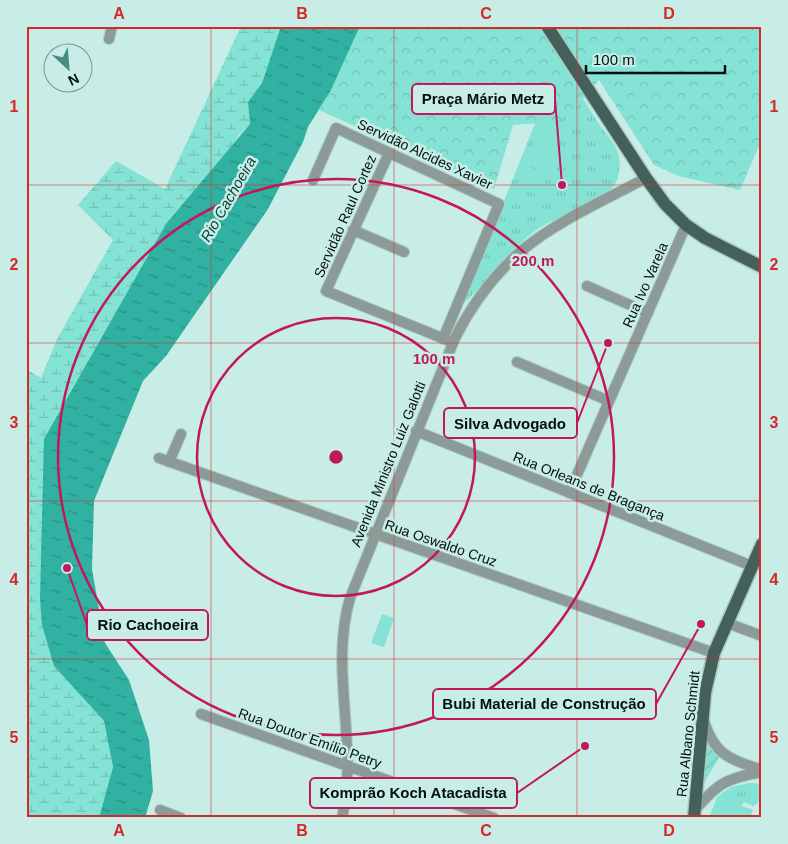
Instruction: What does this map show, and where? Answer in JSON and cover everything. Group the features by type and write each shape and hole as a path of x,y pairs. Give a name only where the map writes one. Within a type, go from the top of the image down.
{"main road":[{"path":"547,26 665,204 686,225 726,250 762,267"},
{"name":"Rua Albano Schmidt","path":"694,815 707,679 714,653 762,544"}],"street":[{"path":"109,39 112,26"},
{"name":"Servidão Alcides Xavier","path":"313,180 336,128 499,204 448,341"},
{"name":"Servidão Raul Cortez","path":"389,153 326,291 448,341"},
{"name":"Avenida Ministro Luiz Galotti","path":"342,818 347,766 342,660 343,626 350,598 416,431 448,341 496,277 521,252 542,235 646,178"},
{"name":"Rua Ivo Varela","path":"570,493 686,225"},
{"path":"354,230 404,252"},
{"path":"587,286 648,313"},
{"path":"517,362 609,401"},
{"name":"Rua Orleans de Bragança","path":"416,431 752,566"},
{"name":"Rua Oswaldo Cruz","path":"181,434 164,460 714,653"},
{"path":"727,623 762,636"},
{"name":"Rua Doutor Emílio Petry","path":"201,714 494,818"},
{"path":"703,718 708,736 724,755 762,771"},
{"path":"694,815 710,793 720,785 742,775 762,771"},
{"path":"160,810 181,818"}],"green space":[{"path":"241,26 281,26 262,83 248,102 250,124 239,135 44,439 54,666 104,721 113,767 99,818 26,818 26,369 41,378 57,339 113,240 78,205 116,161 165,189"},
{"path":"360,26 762,26 762,139 740,190 678,176 654,165 599,80 575,108 556,122 513,125 494,189 319,110 331,90"},
{"path":"559,63 616,147 620,161 617,180 612,188 601,197 553,220 525,239 463,304"},
{"path":"543,123 563,131 547,168 527,160"},
{"path":"527,166 548,175 538,196 517,186"},
{"path":"382,614 394,618 384,647 371,643"},
{"path":"705,738 711,748 720,756 703,785"},
{"path":"749,783 762,784 762,800 753,806 744,802 741,806 717,797 731,787"},
{"path":"717,797 753,810 750,818 709,818"}],"water":[{"path":"281,26 360,26 331,90 308,127 303,142 268,209 166,356 143,381 94,501 92,569 105,643 129,680 149,740 153,791 145,818 99,818 113,767 104,721 54,666 42,625 40,599 44,439 166,224 250,124 248,102 262,83"}],"place":[{"name":"Praça Mário Metz","path":"562,185"},
{"name":"Silva Advogado","path":"608,343"},
{"name":"Rio Cachoeira","path":"67,568"},
{"name":"Bubi Material de Construção","path":"701,624"},
{"name":"Komprão Koch Atacadista","path":"585,746"}]}
